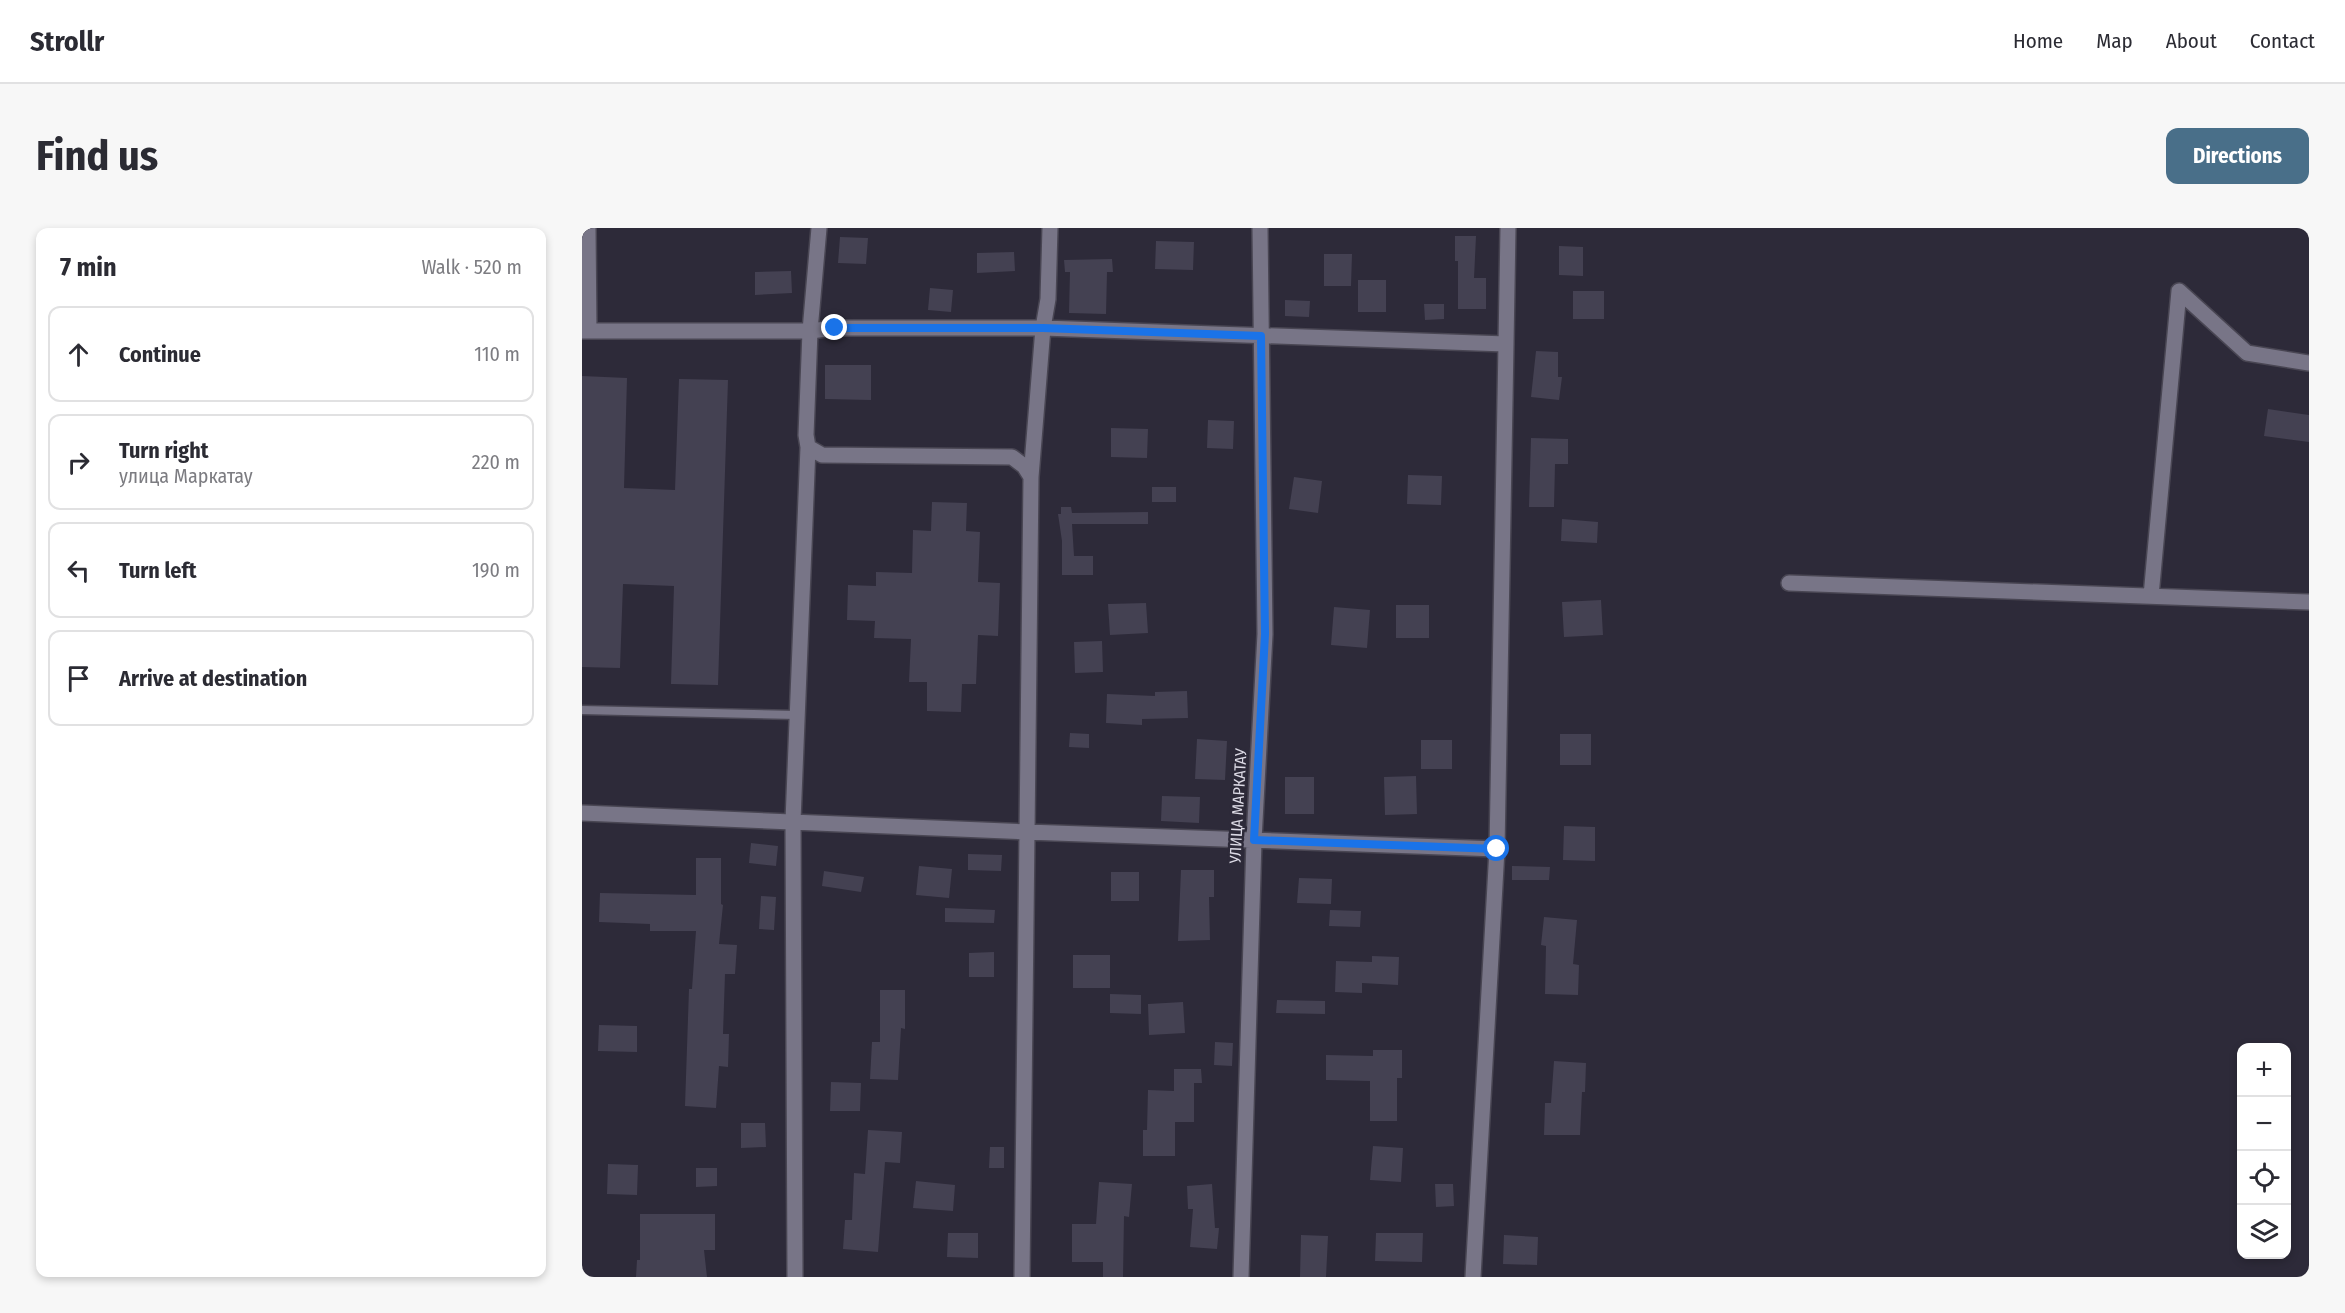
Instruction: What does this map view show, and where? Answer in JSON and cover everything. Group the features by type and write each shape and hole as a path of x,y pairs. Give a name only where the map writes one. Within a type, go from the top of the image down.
{"street":[{"path":"588,228 586,331 1043,328 1506,344"},
{"path":"795,1277 793,821 808,447 806,435 810,331 819,228"},
{"path":"1022,1277 1031,477 1043,328 1048,299 1050,228"},
{"name":"УЛИЦА МАРКАТАУ","path":"1241,1277 1254,840 1265,634 1260,228"},
{"path":"1473,1277 1497,849 1508,228"},
{"path":"2151,596 2179,291 2247,353 2309,363"},
{"path":"808,447 822,455 1012,457 1024,466 1031,477"},
{"path":"1789,584 2309,602"},
{"path":"582,813 1497,849"}],"lane":[{"path":"582,710 797,716"}],"building":[{"path":"1455,236 1476,236 1474,278 1486,278 1486,309 1458,309 1458,261 1455,261"},
{"path":"840,237 868,238 866,264 838,263"},
{"path":"1156,241 1194,242 1193,270 1155,269"},
{"path":"1559,246 1583,247 1583,276 1559,275"},
{"path":"1014,252 1015,271 977,273 977,253"},
{"path":"1324,254 1352,254 1351,286 1324,286"},
{"path":"1112,259 1113,272 1107,272 1106,314 1069,313 1070,272 1065,272 1064,260"},
{"path":"791,271 792,293 755,295 755,272"},
{"path":"1358,280 1386,280 1386,312 1358,312"},
{"path":"930,288 953,290 951,312 928,310"},
{"path":"1573,291 1604,291 1604,319 1573,319"},
{"path":"1285,300 1310,301 1309,317 1285,316"},
{"path":"1424,304 1444,304 1444,319 1425,320"},
{"path":"1536,351 1558,352 1558,377 1562,377 1559,400 1531,397"},
{"path":"825,365 871,365 871,400 825,399"},
{"path":"582,376 627,378 624,488 675,490 679,379 728,380 718,685 671,684 674,586 623,584 620,668 582,667"},
{"path":"2268,409 2309,415 2309,442 2264,436"},
{"path":"1208,420 1234,421 1233,449 1207,448"},
{"path":"1111,428 1148,429 1147,458 1111,457"},
{"path":"1531,438 1568,439 1568,464 1555,464 1554,507 1529,507"},
{"path":"1408,475 1442,476 1441,505 1407,504"},
{"path":"1294,477 1322,481 1318,513 1289,509"},
{"path":"1152,487 1176,487 1176,502 1152,502"},
{"path":"932,502 967,503 966,531 980,532 978,582 1000,583 998,636 978,635 976,684 962,684 961,712 927,711 927,682 909,682 911,639 874,638 875,621 847,620 848,585 876,586 876,572 912,573 913,530 931,531"},
{"path":"1061,507 1071,507 1072,513 1148,512 1148,524 1072,524 1074,556 1093,556 1093,575 1062,575 1062,541 1058,514 1061,514"},
{"path":"1562,519 1598,522 1597,543 1561,541"},
{"path":"1601,600 1603,635 1564,637 1562,602"},
{"path":"1146,603 1148,633 1110,635 1108,604"},
{"path":"1396,605 1429,605 1429,638 1396,638"},
{"path":"1334,607 1370,610 1367,648 1331,645"},
{"path":"1102,641 1103,672 1075,673 1074,642"},
{"path":"1187,691 1188,718 1142,719 1142,725 1106,723 1107,694 1155,696 1155,692"},
{"path":"1070,733 1089,734 1089,748 1069,747"},
{"path":"1560,734 1591,734 1591,765 1560,765"},
{"path":"1197,739 1227,741 1225,780 1195,779"},
{"path":"1421,740 1452,740 1452,769 1421,769"},
{"path":"1416,776 1417,814 1385,815 1384,777"},
{"path":"1285,777 1314,777 1314,814 1285,814"},
{"path":"1162,796 1200,797 1199,823 1161,821"},
{"path":"1564,826 1595,827 1595,861 1563,860"},
{"path":"751,843 778,846 776,866 749,863"},
{"path":"968,854 1002,855 1001,871 968,870"},
{"path":"696,858 721,858 721,904 723,905 719,944 737,945 735,974 725,974 723,1034 729,1034 728,1067 719,1066 716,1108 685,1106 689,989 692,989 696,931 650,931 650,924 599,922 600,893 696,895"},
{"path":"919,866 952,869 949,898 916,895"},
{"path":"1512,866 1550,867 1549,880 1512,880"},
{"path":"1181,870 1214,870 1214,897 1209,897 1210,940 1178,941"},
{"path":"824,871 864,877 861,892 822,886"},
{"path":"1111,872 1139,872 1139,901 1111,901"},
{"path":"1299,878 1332,879 1331,904 1297,903"},
{"path":"761,896 776,897 774,930 759,929"},
{"path":"945,908 995,910 994,923 945,922"},
{"path":"1330,910 1361,911 1360,927 1329,926"},
{"path":"1544,917 1577,920 1573,964 1579,965 1578,995 1545,994 1546,946 1541,945"},
{"path":"994,952 994,977 969,977 969,953"},
{"path":"1073,955 1110,955 1110,988 1073,988"},
{"path":"1372,956 1399,957 1398,985 1362,983 1362,993 1335,992 1336,961 1372,962"},
{"path":"880,990 905,990 905,1029 901,1028 898,1080 870,1079 872,1042 880,1042"},
{"path":"1110,994 1141,995 1141,1014 1110,1013"},
{"path":"1277,1000 1325,1001 1325,1014 1276,1013"},
{"path":"1183,1002 1185,1033 1149,1035 1148,1004"},
{"path":"599,1025 637,1026 637,1052 598,1051"},
{"path":"1215,1042 1233,1043 1232,1066 1214,1065"},
{"path":"1373,1050 1402,1050 1402,1078 1397,1078 1397,1121 1370,1121 1370,1081 1326,1080 1326,1055 1373,1056"},
{"path":"1554,1061 1586,1063 1580,1135 1544,1135 1545,1103 1551,1103"},
{"path":"1174,1069 1201,1069 1202,1083 1194,1083 1194,1122 1175,1122 1175,1156 1143,1156 1143,1130 1147,1130 1148,1090 1174,1091"},
{"path":"831,1082 861,1083 860,1111 830,1111"},
{"path":"741,1123 765,1123 766,1147 741,1148"},
{"path":"868,1130 902,1132 900,1163 885,1162 878,1252 843,1249 845,1220 852,1220 854,1173 865,1174"},
{"path":"1373,1146 1403,1148 1401,1182 1370,1180"},
{"path":"990,1147 1004,1147 1004,1168 989,1168"},
{"path":"608,1164 638,1165 637,1195 607,1194"},
{"path":"696,1168 717,1168 717,1186 696,1187"},
{"path":"916,1181 955,1185 953,1211 913,1208"},
{"path":"1099,1182 1132,1184 1129,1217 1124,1216 1123,1277 1103,1277 1103,1262 1072,1262 1072,1224 1096,1224"},
{"path":"1212,1184 1215,1228 1219,1228 1217,1249 1190,1247 1193,1209 1188,1209 1187,1186"},
{"path":"1435,1184 1453,1184 1454,1206 1436,1207"},
{"path":"640,1214 715,1214 715,1250 704,1250 707,1277 636,1277 637,1260 640,1260"},
{"path":"948,1233 978,1233 978,1258 947,1257"},
{"path":"1376,1233 1423,1233 1422,1262 1375,1261"},
{"path":"1301,1235 1328,1236 1326,1277 1300,1277"},
{"path":"1504,1235 1538,1237 1537,1265 1503,1264"}],"route":[{"path":"835,328 1043,328 1261,336 1265,634 1254,840 1497,849"}]}
